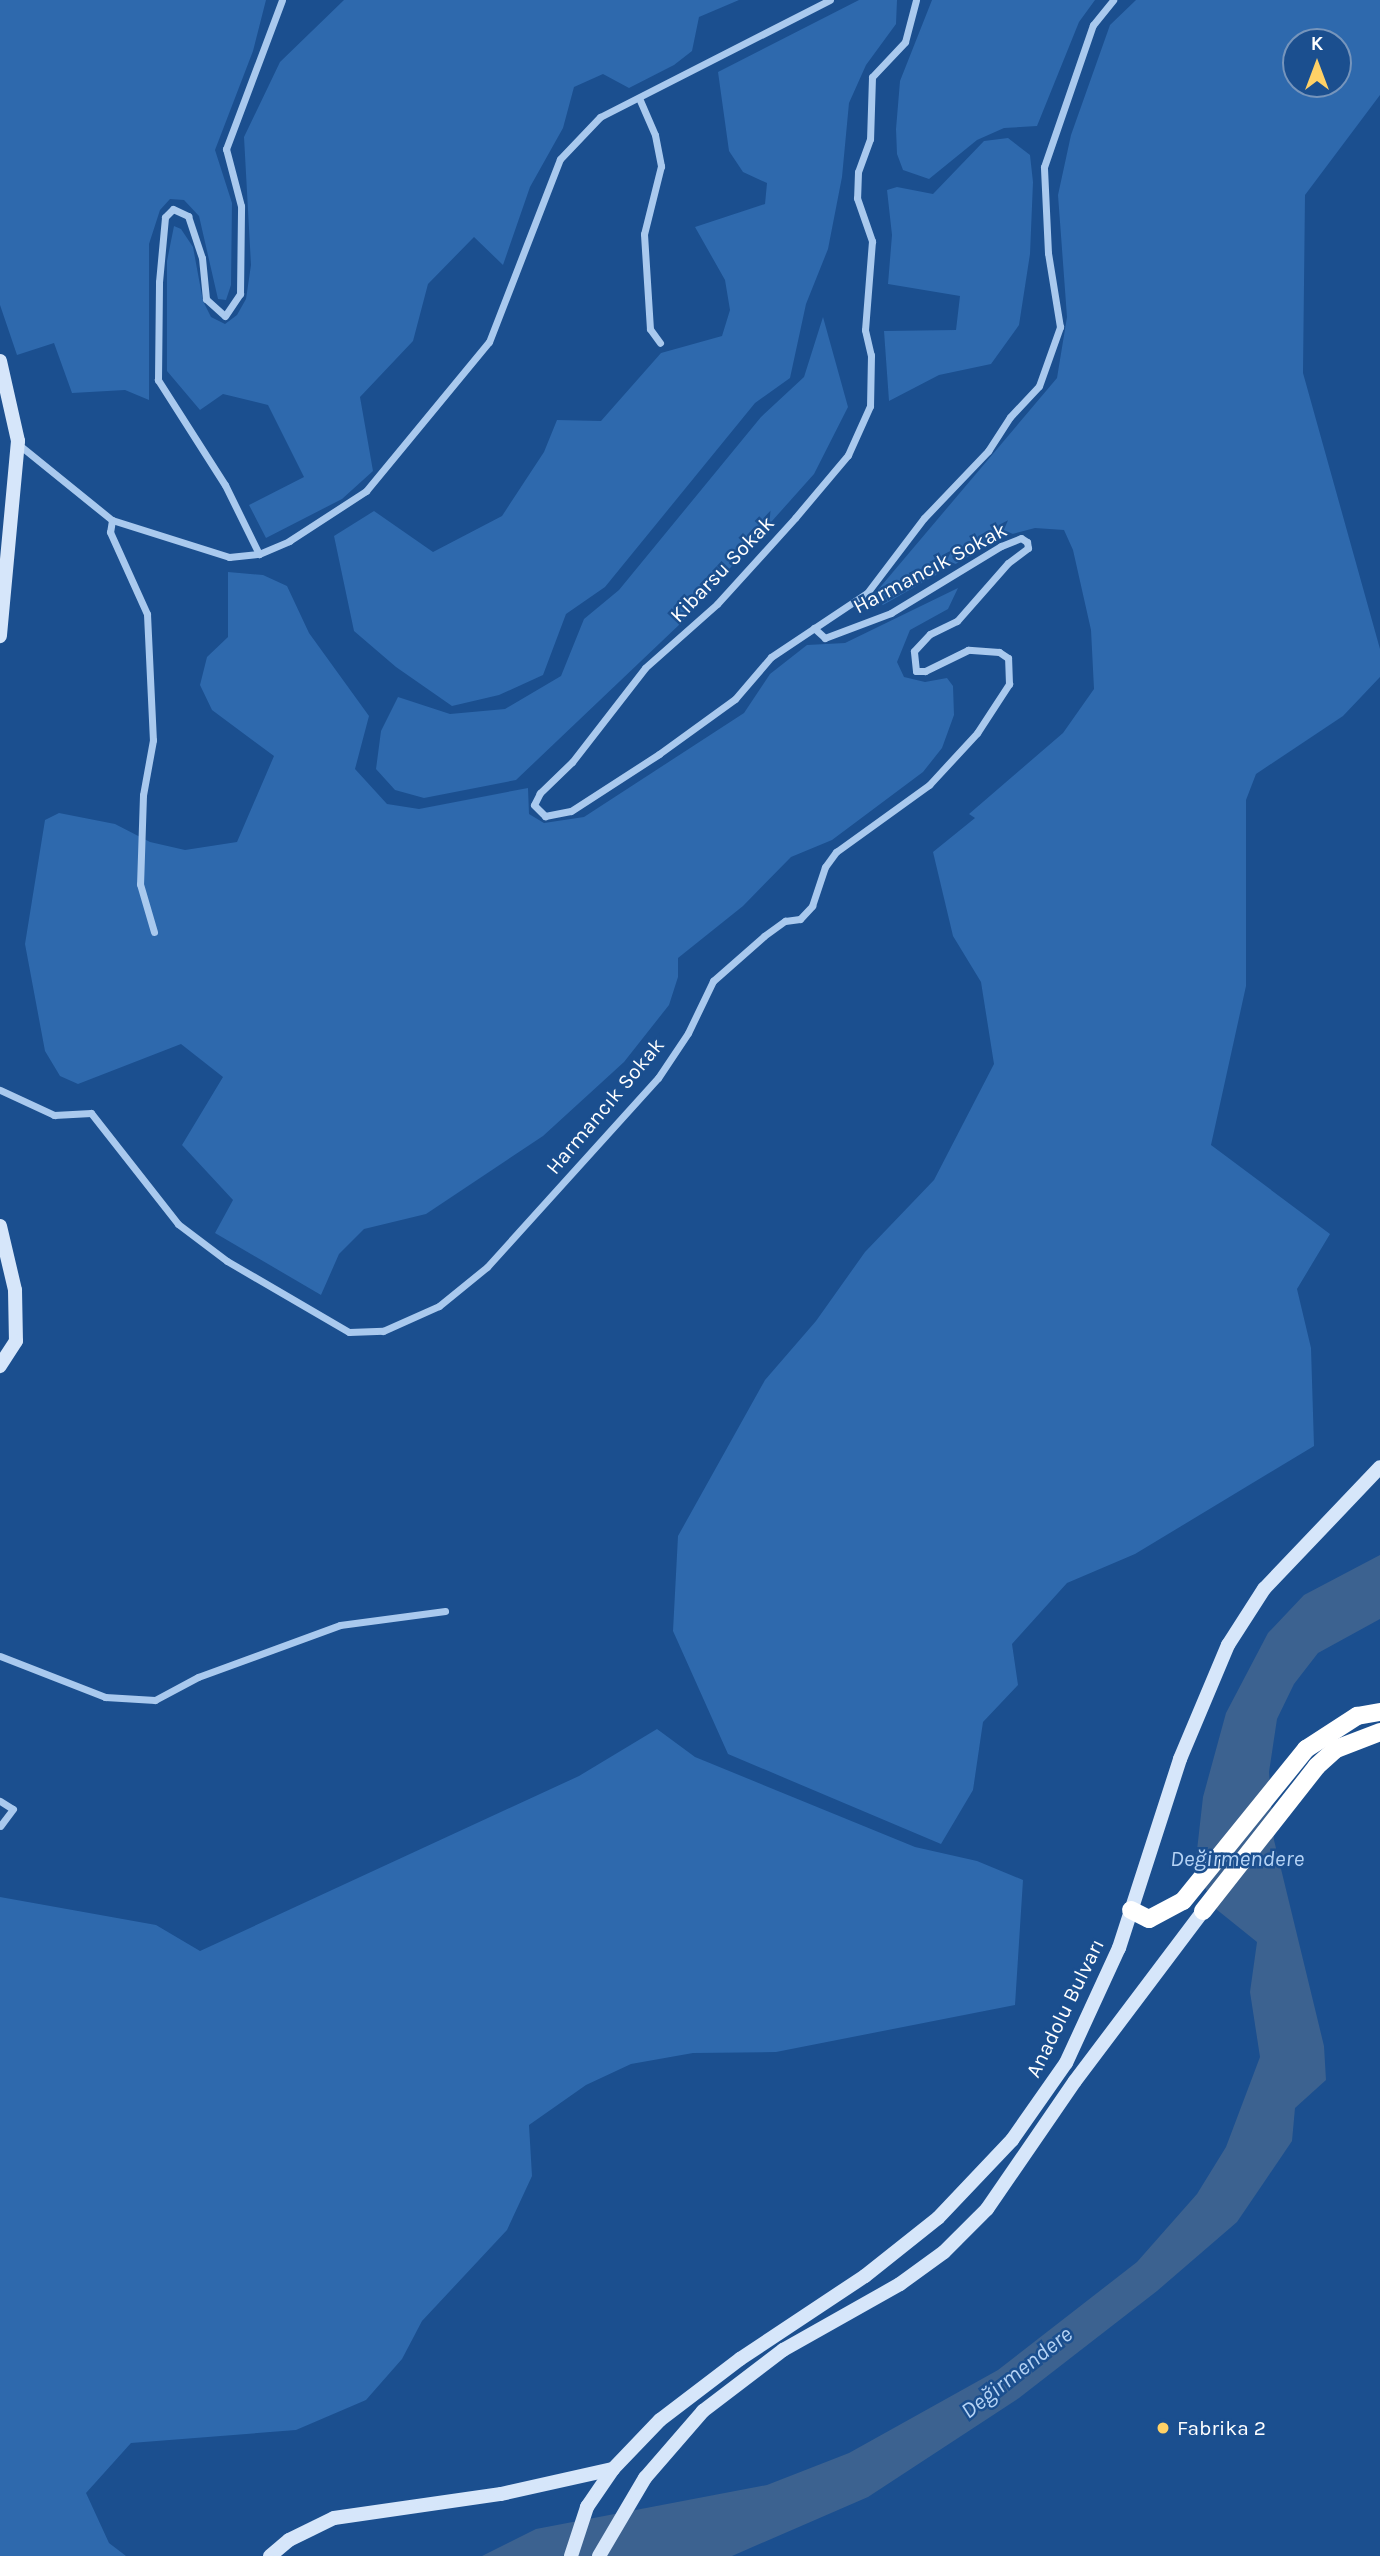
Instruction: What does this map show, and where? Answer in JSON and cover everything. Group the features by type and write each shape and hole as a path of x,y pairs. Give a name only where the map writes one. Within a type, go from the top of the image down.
{"highway":[{"path":"1131,1910 1149,1919 1183,1901 1288,1770 1328,1733 1357,1716 1380,1712"},
{"path":"1198,1918 1287,1803 1336,1749 1380,1732"}],"street":[{"path":"259,554 225,485 159,380 159,282 165,217 173,209 188,216 201,258 206,299 225,316 237,301 241,206 226,149 282,0"},
{"path":"18,443 112,520 229,557 259,554 329,518 374,482 489,342 560,159 600,117 830,0"},
{"name":"Kibarsu Sokak","path":"814,628 771,657 735,699 659,754 571,811 545,816 538,812 534,805 540,793 572,762 645,668 717,604 848,455 870,406 871,392 871,355 865,330 872,241 857,198 858,172 870,139 869,92 872,77 905,42 916,0"},
{"name":"Harmancık Sokak","path":"0,1090 54,1115 91,1113 178,1224 227,1261 349,1332 383,1331 439,1306 487,1268 650,1087 688,1033 713,981 764,936 785,921 800,919 813,906 825,867 836,852 929,785 976,733 1009,684 1008,658 999,652 968,650 925,671 915,671 914,651 930,634 957,621 1008,563 1028,548 1027,542 1021,538 1001,546 891,613 825,638 814,628 867,593 924,518 988,452 1050,364 1060,327 1048,253 1044,167 1093,25 1113,0"},
{"path":"639,98 655,135 661,166 644,234 650,329 660,343"},
{"path":"0,361 18,443 0,636"},
{"path":"112,520 110,532 146,614 153,740 142,795 140,884 155,932"},
{"path":"0,1226 16,1310 16,1341 1,1364"},
{"name":"Anadolu Bulvarı","path":"570,2556 587,2507 613,2469 660,2420 740,2359 864,2276 938,2218 1012,2140 1066,2063 1119,1948 1180,1759 1228,1644 1264,1589 1380,1467"},
{"path":"0,1656 104,1697 155,1700 198,1677 340,1625 445,1611"},
{"path":"0,1801 13,1809 0,1826"},
{"path":"1183,1901 1198,1918"},
{"name":"Anadolu Bulvarı","path":"599,2556 626,2505 703,2412 783,2350 900,2284 944,2252 987,2209 1198,1918"},
{"path":"270,2556 289,2540 334,2518 501,2494 613,2469"}],"shaded area":[{"path":"0,0 266,0 253,51 215,150 232,203 231,285 226,300 218,299 199,216 184,200 170,199 160,210 149,244 149,400 125,390 72,393 54,343 17,355 0,305"},
{"path":"344,0 739,0 699,17 692,51 674,65 629,88 603,74 574,87 563,128 530,187 503,265 474,237 428,284 413,341 360,397 373,471 342,499 266,538 249,505 304,477 268,405 223,394 200,410 167,371 167,261 174,226 181,229 193,247 203,301 211,317 225,324 237,315 246,299 251,265 244,137 280,62"},
{"path":"859,0 897,0 896,24 866,65 849,103 842,177 828,249 806,304 790,378 755,403 605,587 566,614 543,675 499,695 452,706 396,667 354,631 334,536 374,511 433,552 502,516 544,452 557,420 601,421 661,353 722,336 730,310 725,280 695,227 765,204 767,183 743,172 729,151 718,72"},
{"path":"932,0 1095,0 1079,22 1037,126 1004,128 977,140 929,179 903,170 897,154 896,129 900,81"},
{"path":"1136,0 1380,0 1380,95 1305,195 1303,373 1380,649 1380,677 1343,716 1256,774 1246,800 1246,986 1211,1145 1330,1234 1297,1289 1311,1348 1314,1446 1135,1554 1067,1583 1012,1644 1018,1685 983,1722 973,1790 941,1844 728,1754 673,1631 678,1536 765,1380 816,1321 865,1252 934,1180 994,1064 981,982 953,936 933,852 975,818 969,814 1063,733 1094,689 1091,630 1073,550 1064,530 1035,528 1005,536 883,605 871,598 1057,378 1067,317 1058,195 1071,135 1110,25"},
{"path":"1008,138 1030,155 1033,182 1030,254 1019,325 991,364 939,375 889,401 884,331 956,330 960,296 888,284 892,235 887,190 897,187 933,194 984,141"},
{"path":"823,317 848,407 814,474 681,623 516,780 424,798 395,790 376,769 381,731 398,697 450,714 505,709 561,676 584,619 619,590 761,417 804,377"},
{"path":"228,572 263,575 287,586 309,633 369,716 355,769 387,804 419,809 528,788 529,814 544,823 584,817 744,713 770,674 807,645 845,643 958,588 948,609 910,630 897,662 904,677 925,682 947,678 953,686 954,715 942,748 923,772 832,840 791,857 743,906 678,958 678,977 669,1005 624,1062 543,1136 426,1214 364,1229 339,1254 321,1295 215,1233 233,1200 182,1145 223,1077 181,1044 78,1084 60,1076 45,1051 25,944 45,820 59,813 115,824 150,842 185,850 237,842 274,756 212,710 200,685 207,657 228,637"},
{"path":"657,1729 695,1757 915,1847 977,1861 1023,1880 1015,2005 776,2052 693,2053 631,2064 586,2085 529,2125 532,2176 507,2230 422,2321 402,2359 366,2400 296,2430 131,2443 86,2493 109,2543 126,2556 0,2556 0,1897 156,1925 200,1951 579,1776"}],"water":[{"name":"Değirmendere","path":"1380,1555 1380,1619 1318,1653 1294,1684 1277,1719 1269,1772 1274,1840 1324,2046 1326,2080 1295,2108 1292,2141 1237,2222 1157,2291 1019,2398 868,2497 732,2556 482,2556 536,2529 767,2485 849,2453 998,2370 1137,2262 1197,2194 1226,2147 1260,2057 1250,1992 1257,1942 1216,1909 1195,1868 1203,1797 1226,1713 1268,1633 1304,1595"}],"place":[{"name":"Fabrika 2","path":"1163,2428"}]}
